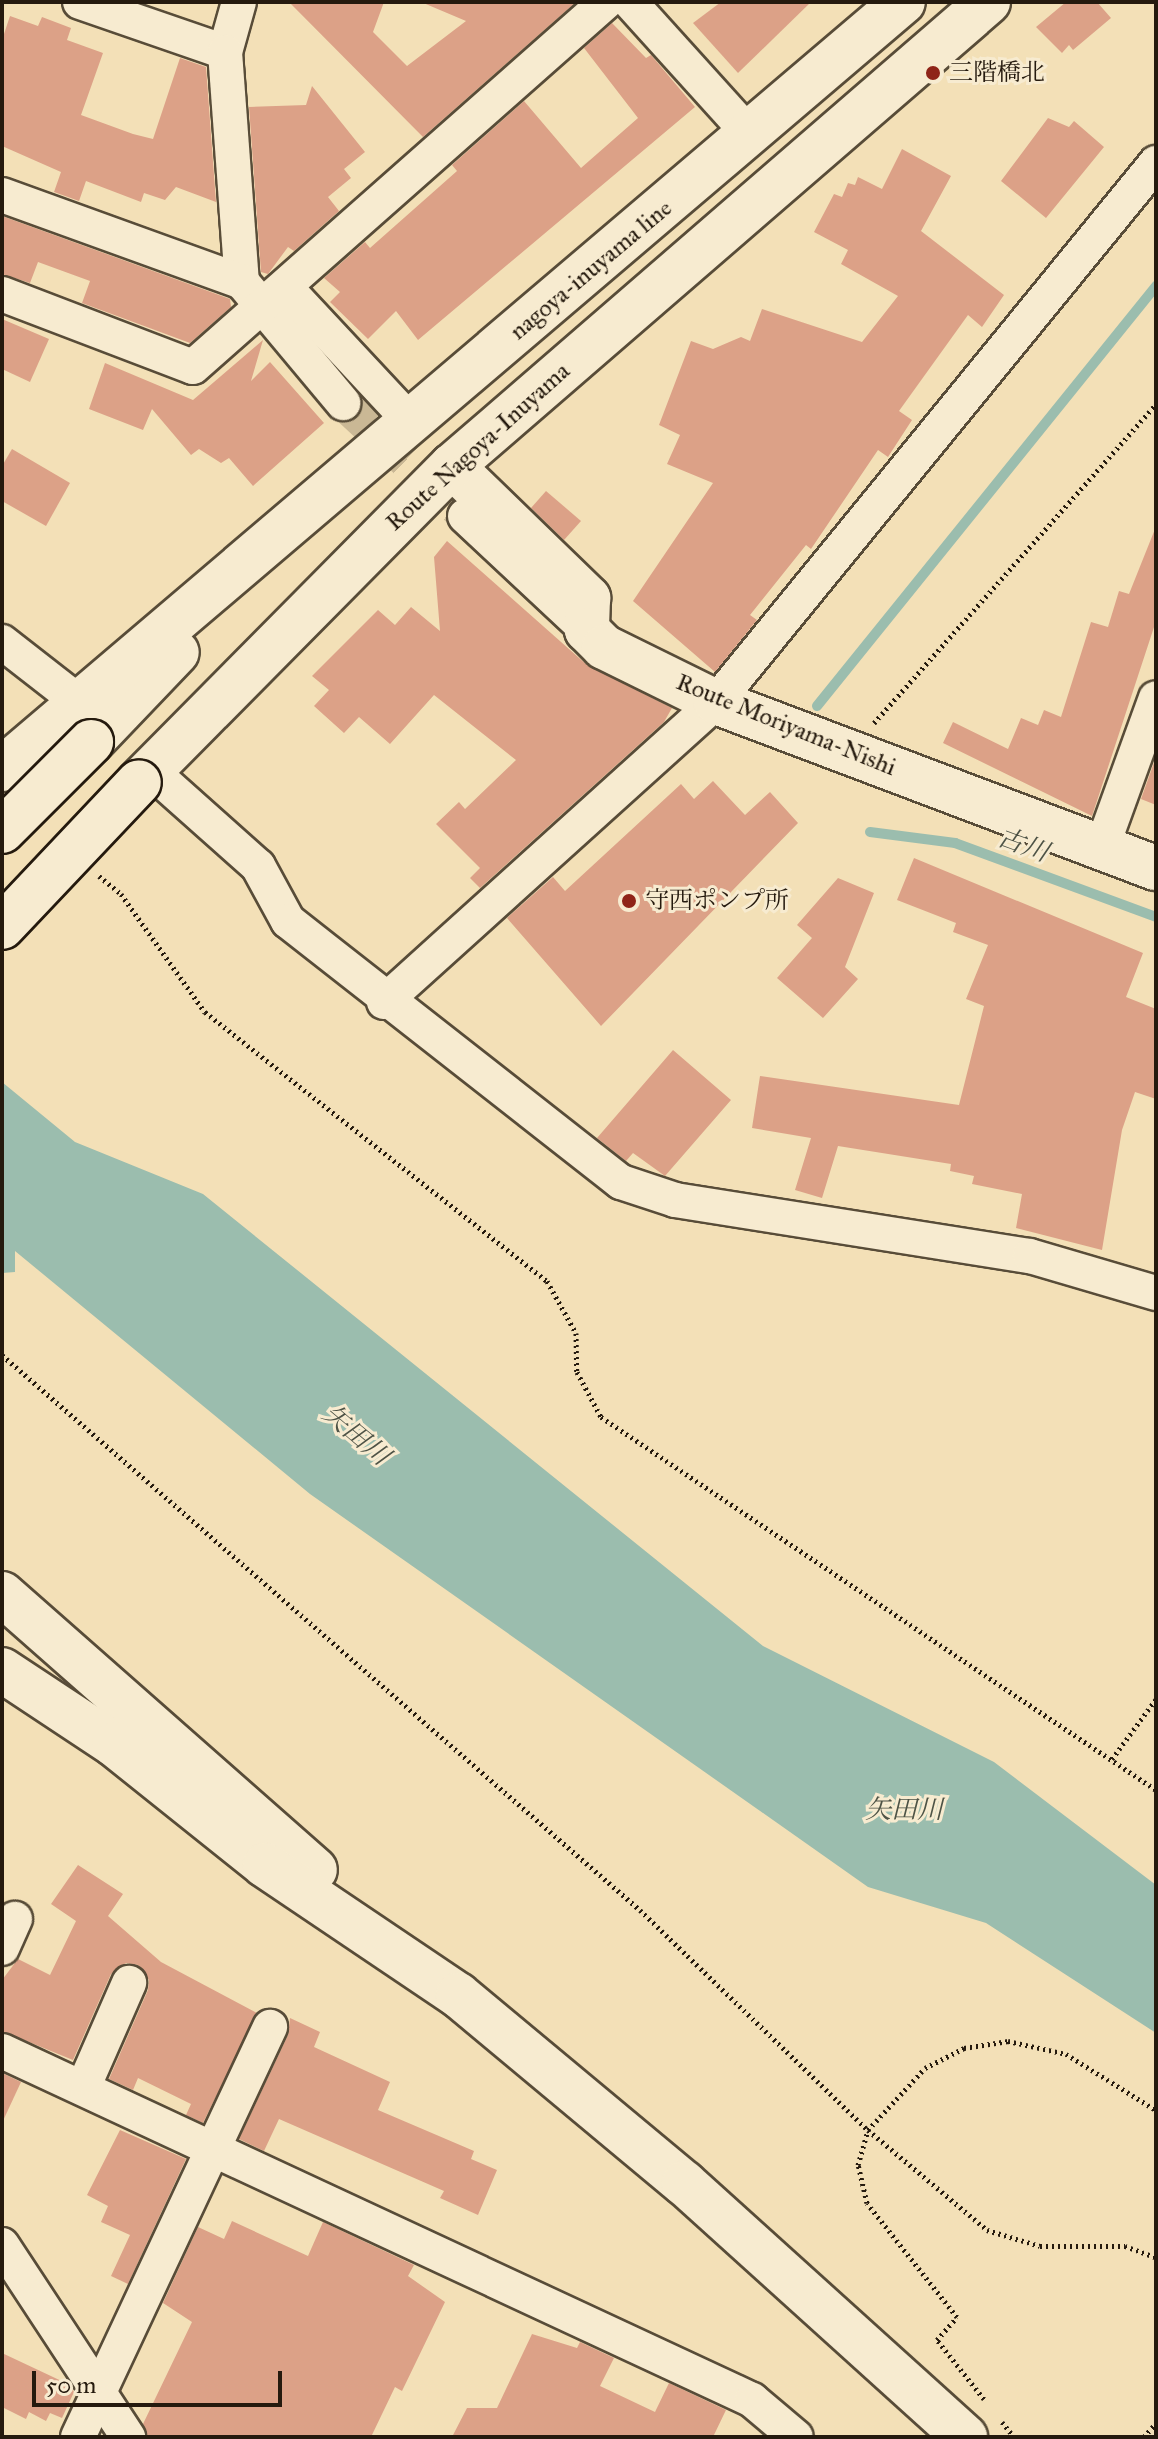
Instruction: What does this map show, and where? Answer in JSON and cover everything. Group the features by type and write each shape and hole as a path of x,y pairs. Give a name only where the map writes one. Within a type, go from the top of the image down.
{"main road":[{"name":"nagoya-inuyama line","path":"77,721 276,548 277,533 751,136 903,2"},
{"name":"Route Nagoya-Inuyama","path":"2,927 144,775 452,466 988,2"},
{"path":"452,466 588,598 587,630"},
{"name":"Route Moriyama-Nishi","path":"587,630 604,647 716,702 1156,868"},
{"path":"2,769 77,721"},
{"path":"2,831 77,721"},
{"path":"2,1594 458,1995 684,2183 965,2437"},
{"path":"2,1670 114,1744 265,1865 458,1995"}],"street":[{"path":"80,2 225,52"},
{"path":"239,2 225,52 242,282"},
{"path":"2,294 193,367 275,300 606,2"},
{"path":"630,2 751,136"},
{"path":"384,1002 716,702 1156,163"},
{"path":"2,195 242,282 275,300 411,422"},
{"path":"275,300 343,403"},
{"path":"465,516 587,630"},
{"path":"2,642 77,721"},
{"path":"1102,847 1156,698"},
{"path":"144,775 258,866 288,921 384,1002 621,1182 675,1200 1030,1256 1156,1293"},
{"path":"83,2088 129,1983"},
{"path":"78,2437 270,2027"},
{"path":"2,2051 752,2400 796,2437"},
{"path":"2,2245 128,2437"}],"path":[{"path":"849,751 1156,404"},
{"path":"85,864 121,894 205,1012 547,1281 576,1333 577,1372 601,1417 1156,1790"},
{"path":"2,1355 640,1910 868,2130 987,2230 1040,2246 1125,2246 1156,2257"},
{"path":"1112,1759 1156,1699"},
{"path":"1014,2437 937,2340 957,2317 867,2203 858,2165 868,2130 925,2068 964,2048 1008,2041 1066,2054 1156,2110"},
{"path":"1144,2437 1156,2423"}],"water":[{"name":"矢田川","path":"2,1082 75,1142 203,1194 763,1646 994,1762 1156,1885 1156,2033 986,1923 868,1887 310,1494 15,1251 15,1272 2,1273"}],"building":[{"path":"289,2 384,2 373,32 407,66 466,21 421,2 576,2 423,137"},
{"path":"721,2 811,2 738,73 693,23"},
{"path":"1066,2 1097,2 1111,18 1073,50 1069,45 1062,53 1036,27"},
{"path":"10,16 38,26 42,17 71,28 67,40 103,53 81,115 133,134 153,139 180,58 206,67 216,202 176,187 165,200 144,193 141,202 86,181 79,201 54,192 61,172 2,146 2,40"},
{"path":"612,23 646,58 651,55 695,107 418,340 396,311 368,339 330,302 340,292 324,278 365,242 370,248 457,171 452,165 524,101 581,168 638,118 584,48"},
{"path":"312,86 365,152 344,169 351,178 328,197 339,211 294,251 288,247 268,274 261,272 249,107 306,105"},
{"path":"1048,118 1069,127 1074,121 1104,147 1046,218 1001,181"},
{"path":"902,149 951,176 921,231 1004,295 982,327 968,315 899,411 912,420 888,457 878,450 811,549 806,545 750,615 757,620 715,672 633,601 713,483 667,464 680,435 659,425 691,341 713,349 741,337 750,341 762,309 862,342 898,296 841,264 848,250 814,232 834,194 842,197 848,183 855,185 858,177 882,189"},
{"path":"2,216 230,299 231,307 190,343 82,303 90,281 38,262 30,283 2,274"},
{"path":"2,319 49,339 30,382 2,369"},
{"path":"263,340 251,381 270,362 324,423 253,486 229,458 221,463 199,449 191,455 152,409 143,430 89,409 105,363 193,400"},
{"path":"12,449 70,483 46,526 2,501 2,466"},
{"path":"546,491 581,521 564,540 531,508"},
{"path":"1155,529 1156,621 1092,816 943,743 953,722 1008,749 1021,718 1038,725 1044,710 1061,717 1091,622 1108,627 1119,591 1129,594"},
{"path":"447,541 587,665 672,708 664,722 480,888 470,878 480,868 436,824 459,802 465,809 516,760 434,695 390,744 359,717 344,733 314,706 329,690 312,676 378,610 395,625 411,607 440,631 434,557"},
{"path":"1156,757 1156,805 1141,799"},
{"name":"守西ポンプ所","path":"713,781 745,815 770,792 798,823 601,1026 507,918 553,877 565,891 681,784 694,799"},
{"path":"914,858 1143,953 1126,997 1156,1009 1156,1099 1135,1092 1122,1130 1102,1250 1016,1228 1022,1194 972,1184 974,1176 950,1171 951,1164 838,1146 822,1198 795,1190 811,1138 752,1128 760,1076 959,1105 984,1006 966,999 988,945 953,932 956,923 897,900"},
{"path":"838,878 874,893 845,967 858,979 823,1018 777,978 812,938 797,925"},
{"path":"673,1050 731,1100 665,1176 633,1153 626,1161 597,1138"},
{"path":"78,1865 123,1894 108,1916 161,1962 257,2013 203,2123 186,2115 191,2104 138,2078 133,2090 109,2079 148,1990 149,1980 138,1965 126,1963 111,1974 73,2060 2,2031 2,1980 18,1959 50,1975 76,1921 51,1904"},
{"path":"290,2018 320,2032 314,2047 390,2082 378,2110 474,2151 471,2159 497,2170 478,2215 440,2198 444,2191 279,2119 264,2151 239,2139 288,2035"},
{"path":"2,2073 21,2082 2,2123"},
{"path":"120,2130 186,2159 128,2284 111,2276 130,2235 101,2222 108,2206 87,2195"},
{"path":"232,2221 308,2256 323,2222 414,2265 408,2276 445,2302 402,2391 395,2387 371,2437 148,2437 143,2424 192,2322 163,2303 198,2227 224,2239"},
{"path":"532,2334 577,2348 580,2342 614,2358 600,2386 655,2412 669,2383 726,2410 713,2437 452,2437 467,2408 497,2408"},
{"path":"2,2353 70,2385 74,2392 62,2418 50,2413 46,2421 29,2412 26,2419 2,2407"}],"waterway":[{"path":"817,706 1156,286"},
{"name":"古川","path":"870,832 955,843 1156,917"}],"tunnel":[{"path":"343,403 465,516"}],"place":[{"name":"三階橋北","path":"933,73"},
{"name":"守西ポンプ所","path":"629,901"}]}
